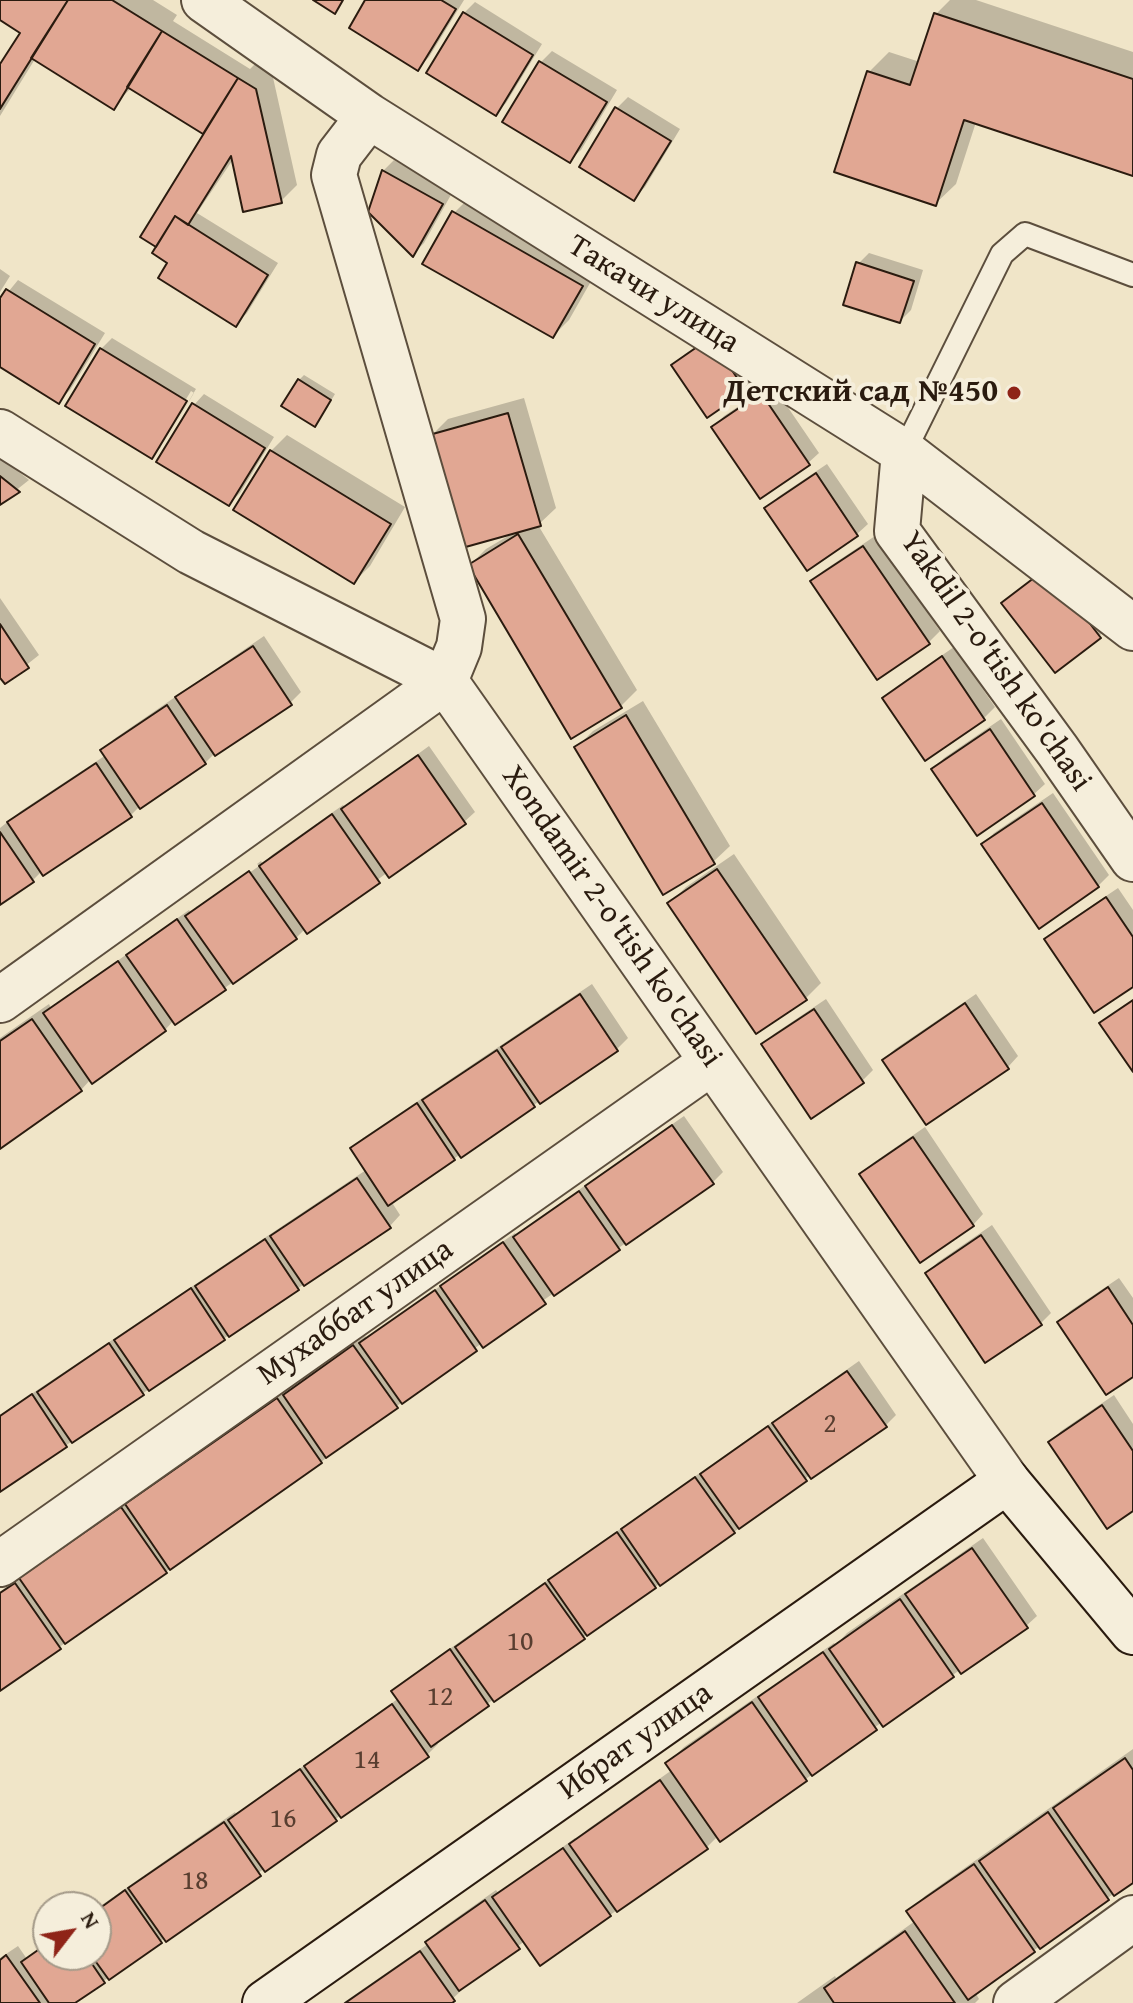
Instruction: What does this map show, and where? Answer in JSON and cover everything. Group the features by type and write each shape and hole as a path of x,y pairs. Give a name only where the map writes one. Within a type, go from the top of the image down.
{"street":[{"name":"Такачи улица","path":"204,0 369,116 904,452 1133,628"},
{"path":"0,1000 445,681 459,647 463,619 334,175 339,155 369,116"},
{"path":"0,432 191,552 445,681"},
{"name":"Yakdil 2-o'tish ko'chasi","path":"904,452 897,531 1133,859"},
{"name":"Xondamir 2-o'tish ko'chasi","path":"445,681 1007,1481 1133,1632"},
{"name":"Мухаббат улица","path":"0,1564 712,1062"},
{"name":"Ибрат улица","path":"265,2003 1007,1481"},
{"path":"1016,2003 1133,1918"}],"lane":[{"path":"904,452 1002,254 1025,234 1133,275"}],"building":[{"path":"0,0 68,0 0,109 0,64 20,33 0,20"},
{"path":"68,0 112,0 162,31 114,110 31,58"},
{"path":"313,0 343,0 335,14"},
{"path":"365,0 441,0 456,9 418,71 349,28"},
{"path":"463,12 533,55 496,116 426,73"},
{"path":"934,13 1133,79 1133,176 964,120 936,206 834,172 867,71 910,85"},
{"path":"162,31 238,78 203,134 127,87"},
{"path":"539,61 607,102 570,163 502,122"},
{"path":"238,78 256,89 282,203 243,212 231,156 188,225 175,216 156,247 140,237"},
{"path":"615,107 671,141 634,201 579,167"},
{"path":"382,170 443,204 413,257 368,212"},
{"path":"452,211 583,286 553,338 422,264"},
{"path":"175,216 268,275 236,327 158,278 167,263 152,253"},
{"path":"856,262 914,281 900,323 843,305"},
{"path":"6,289 95,344 59,404 0,367 0,298"},
{"path":"710,338 746,391 707,418 671,365"},
{"path":"100,348 187,401 152,459 65,406"},
{"path":"298,379 331,400 315,427 281,406"},
{"path":"761,393 810,465 760,499 711,427"},
{"path":"192,403 265,448 229,506 156,462"},
{"path":"508,413 541,526 462,548 429,435"},
{"path":"270,450 391,524 354,584 233,510"},
{"path":"816,473 858,536 807,571 764,508"},
{"path":"0,476 20,492 0,505"},
{"path":"518,534 622,708 571,739 468,565"},
{"path":"863,546 930,644 877,680 810,581"},
{"path":"1047,568 1101,638 1055,673 1001,603"},
{"path":"0,624 29,668 5,684 0,678"},
{"path":"253,646 292,705 215,756 175,697"},
{"path":"942,656 985,720 925,761 882,698"},
{"path":"167,705 206,764 140,809 100,750"},
{"path":"626,715 715,864 663,895 574,747"},
{"path":"990,729 1035,796 977,836 931,769"},
{"path":"418,755 466,824 389,878 341,809"},
{"path":"96,763 132,817 43,876 7,822"},
{"path":"1042,803 1099,887 1039,929 981,844"},
{"path":"332,814 380,883 307,934 259,866"},
{"path":"0,832 34,882 0,905"},
{"path":"717,869 807,1000 756,1034 667,903"},
{"path":"249,871 297,939 233,984 185,916"},
{"path":"1106,897 1133,937 1133,987 1094,1013 1044,939"},
{"path":"177,919 226,990 175,1025 126,955"},
{"path":"118,961 166,1031 92,1084 43,1013"},
{"path":"580,994 618,1051 540,1104 501,1047"},
{"path":"1133,1000 1133,1072 1099,1023"},
{"path":"965,1003 1009,1069 926,1125 882,1060"},
{"path":"814,1009 864,1083 811,1119 761,1044"},
{"path":"32,1019 82,1091 0,1149 0,1041"},
{"path":"497,1050 535,1107 461,1158 422,1100"},
{"path":"417,1103 455,1160 388,1206 350,1148"},
{"path":"672,1125 714,1184 626,1245 585,1186"},
{"path":"913,1137 974,1226 920,1263 859,1174"},
{"path":"357,1178 391,1228 304,1286 270,1236"},
{"path":"579,1191 620,1250 554,1296 513,1237"},
{"path":"981,1235 1042,1325 985,1363 925,1273"},
{"path":"265,1239 299,1290 229,1337 195,1286"},
{"path":"503,1242 546,1304 483,1348 440,1286"},
{"path":"1108,1287 1133,1325 1133,1377 1106,1395 1057,1322"},
{"path":"191,1288 225,1340 149,1391 114,1340"},
{"path":"435,1290 477,1351 402,1404 359,1343"},
{"path":"109,1343 144,1395 72,1443 37,1392"},
{"path":"353,1345 398,1408 326,1458 283,1395"},
{"path":"847,1371 887,1427 811,1479 772,1423"},
{"path":"32,1394 67,1447 0,1492 0,1416"},
{"path":"277,1398 322,1463 170,1570 125,1504"},
{"path":"1102,1405 1133,1451 1133,1511 1107,1529 1048,1442"},
{"path":"768,1426 807,1481 739,1529 700,1474"},
{"path":"695,1477 735,1533 660,1586 621,1529"},
{"path":"121,1507 167,1573 65,1644 19,1578"},
{"path":"617,1532 656,1588 587,1636 548,1580"},
{"path":"972,1548 1028,1628 961,1674 905,1594"},
{"path":"15,1583 61,1649 0,1691 0,1593"},
{"path":"545,1583 585,1639 494,1702 455,1647"},
{"path":"900,1599 954,1677 883,1727 829,1649"},
{"path":"450,1649 489,1706 431,1747 391,1691"},
{"path":"823,1652 877,1730 812,1776 758,1697"},
{"path":"752,1702 807,1781 720,1842 665,1763"},
{"path":"392,1704 429,1757 341,1818 304,1766"},
{"path":"1125,1758 1133,1770 1133,1883 1114,1896 1053,1808"},
{"path":"300,1769 337,1821 265,1872 228,1820"},
{"path":"660,1780 708,1849 617,1912 569,1844"},
{"path":"1048,1812 1109,1900 1040,1949 979,1861"},
{"path":"224,1822 261,1876 166,1942 128,1888"},
{"path":"563,1848 611,1916 540,1966 492,1897"},
{"path":"974,1864 1035,1952 968,2000 906,1911"},
{"path":"125,1890 162,1943 109,1980 103,1971 112,1971 112,1899"},
{"path":"485,1900 520,1949 459,1991 425,1942"},
{"path":"905,1931 955,2003 834,2003 824,1988"},
{"path":"420,1951 455,2001 345,2003"},
{"path":"32,1954 32,1971 97,1971 105,1983 75,2003 49,2003 21,1962"},
{"path":"6,1955 40,2003 0,2003 0,1960"}],"place":[{"name":"Детский сад №450","path":"1014,393"}]}
